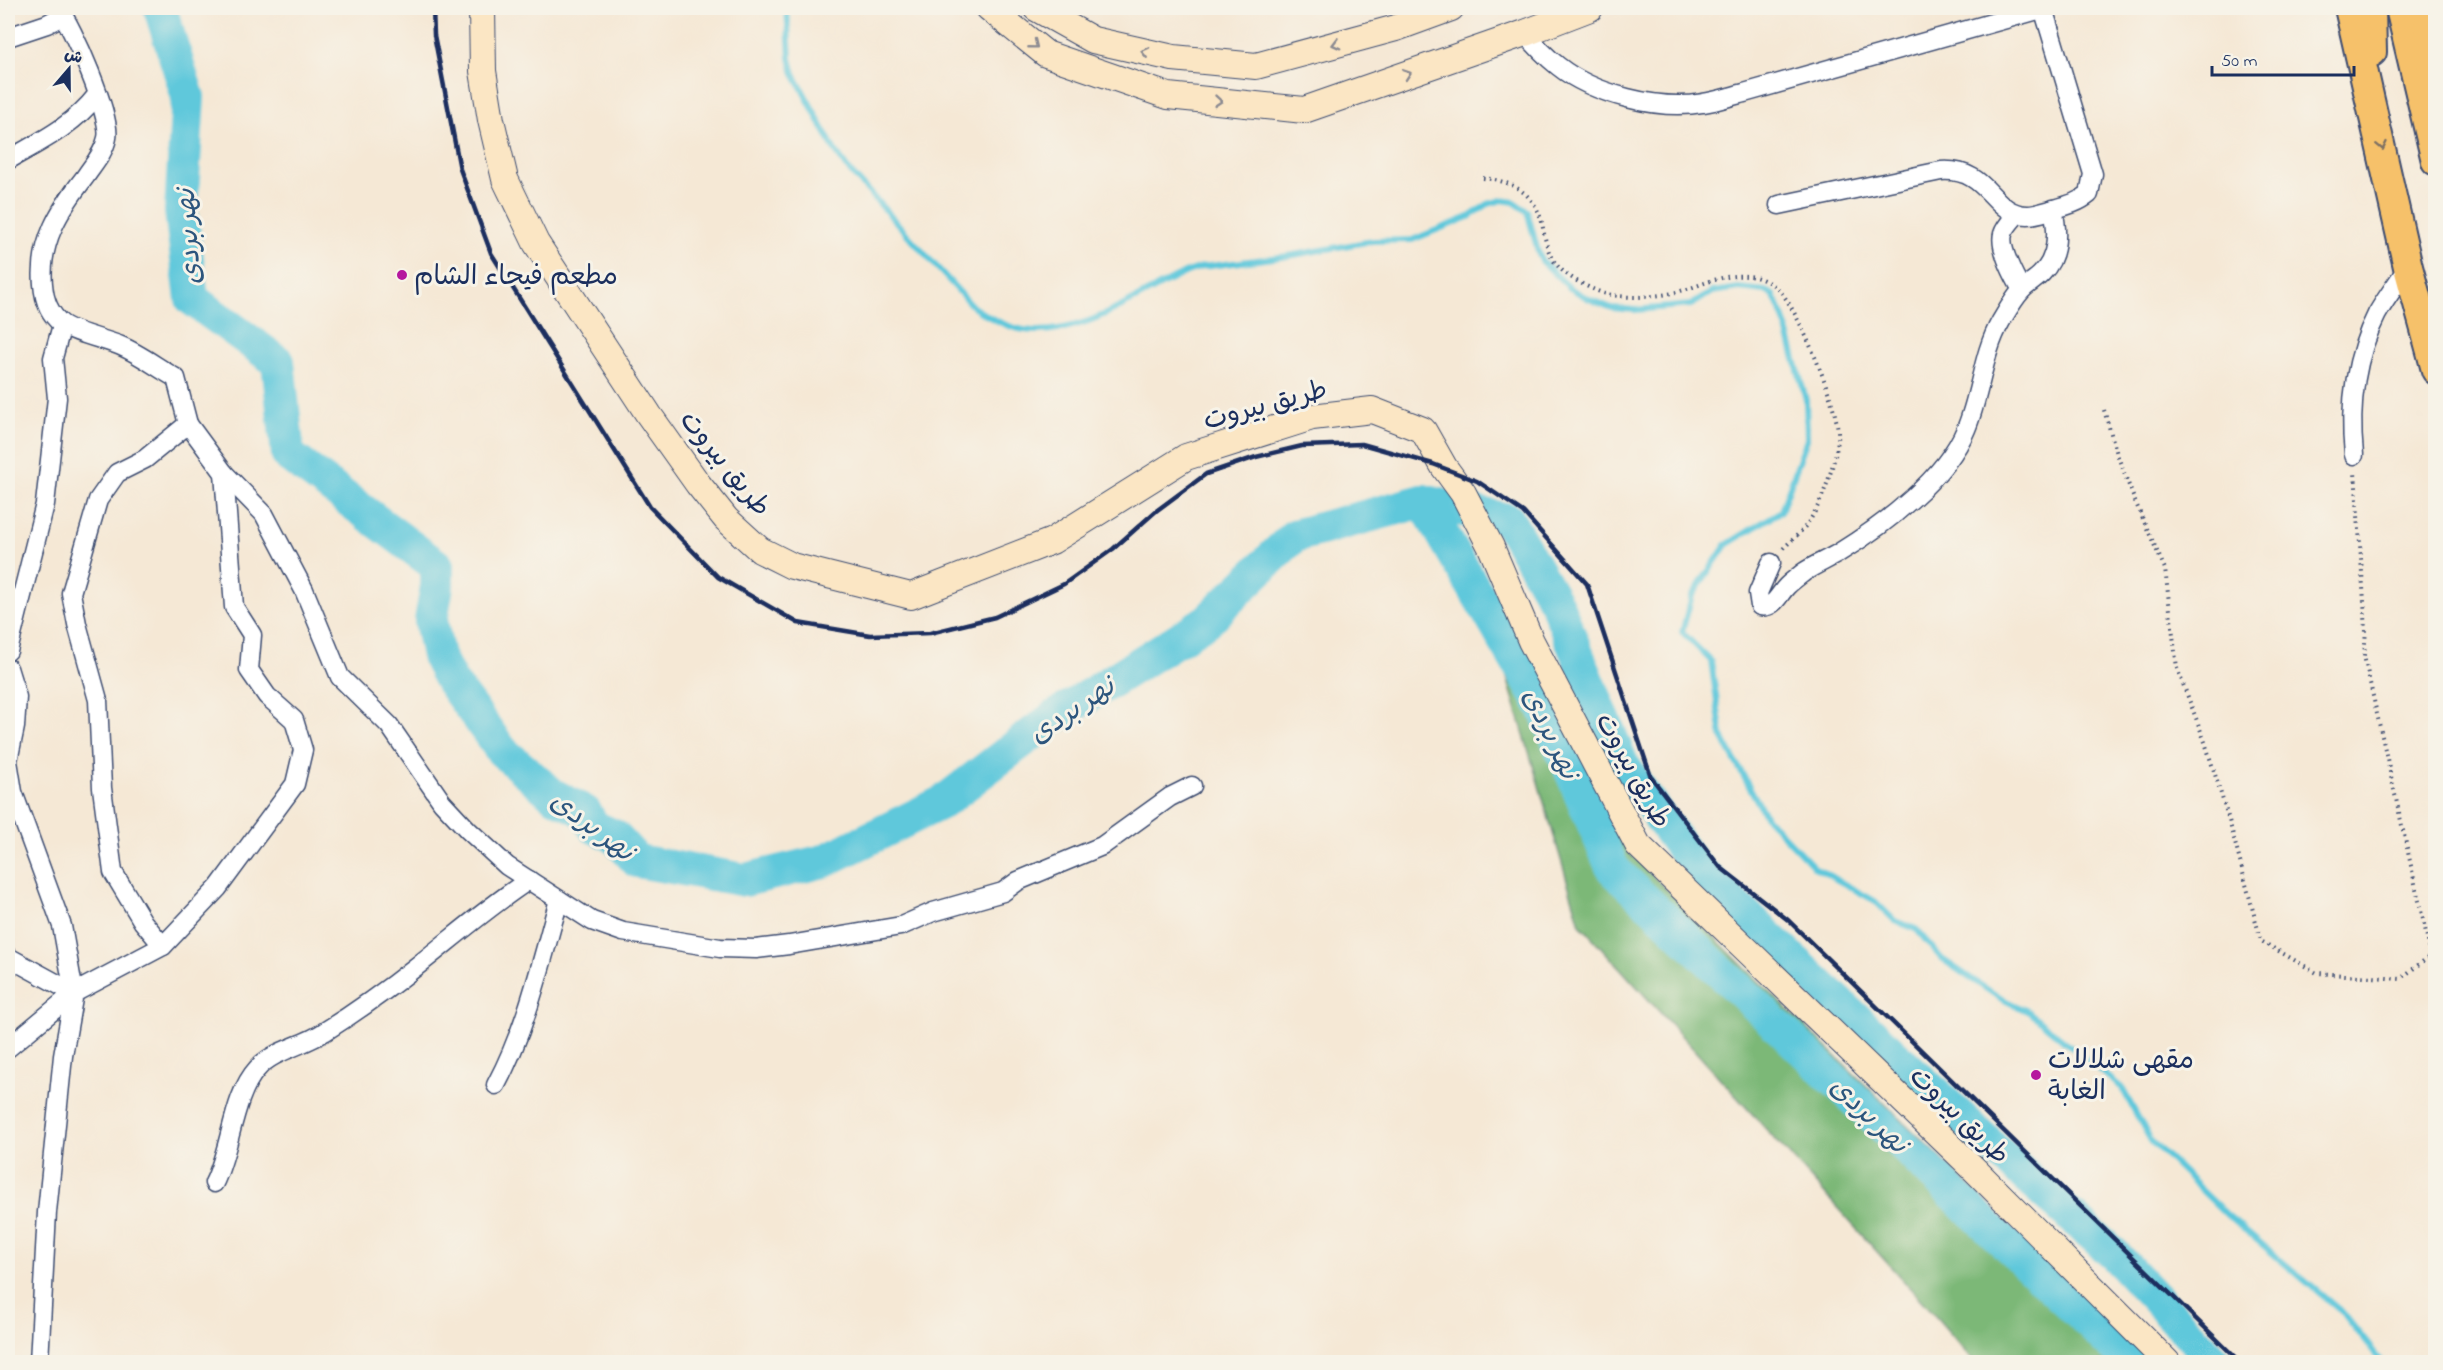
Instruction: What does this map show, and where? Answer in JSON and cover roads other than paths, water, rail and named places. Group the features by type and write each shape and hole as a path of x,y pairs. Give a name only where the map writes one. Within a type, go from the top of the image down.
{"main road":[{"path":"2332,8 2375,114"},
{"path":"2349,8 2375,114 2408,267 2436,370"},
{"path":"2371,8 2375,114"},
{"path":"2400,8 2436,161"},
{"path":"2428,8 2436,142"}],"street":[{"name":"طريق بيروت","path":"482,8 483,71 491,120 505,179 536,243 636,396 698,484 726,519 760,550 792,566 911,596 1052,541 1186,456 1312,417 1372,410 1423,430 1444,467 1463,493 1491,547 1531,641 1638,845 1970,1165 2167,1362"},
{"path":"989,8 1046,54 1168,96 1304,110 1590,8"},
{"path":"1036,8 1093,40 1173,58 1256,66 1396,28 1451,8"},
{"path":"1525,33 1559,67 1590,84 1629,99 1660,104 1702,104 2044,8 2093,174 2089,194 2081,201 2030,215 2017,214 2004,207 1981,182 1956,170 1941,171 1779,205"},
{"path":"8,37 47,24 61,11 84,59 107,121 108,137 101,153 68,199 45,244 42,274 44,294 50,310 62,325 124,347 176,378 188,424 224,473 264,514 304,590 340,677 389,725 442,802 507,866 592,921 624,932 720,948 756,949 901,926 933,912 1003,892 1018,881 1102,846 1170,797 1192,786"},
{"path":"8,160 69,125 97,95"},
{"path":"1771,563 1758,593 1760,606 1765,607 1772,605 1788,585 1806,571 1874,530 1933,478 1954,451 1966,430 1991,339 2022,290 2052,261 2056,225 2052,209"},
{"path":"2017,214 2004,232 2002,240 2012,273 2022,290"},
{"path":"2354,455 2351,430 2355,379 2368,336 2378,313 2408,267"},
{"path":"8,651 45,504 57,398 53,358 62,325"},
{"path":"164,946 143,922 113,872 102,788 98,700 71,593 98,500 117,473 144,459 188,424"},
{"path":"8,1048 74,993 164,946 218,888 295,784 303,750 294,720 267,696 249,670 252,635 234,607 224,473"},
{"path":"8,668 16,697 15,728 8,761 13,792 62,926 74,993 63,1056 47,1212 40,1362"},
{"path":"214,1183 228,1148 244,1086 257,1067 322,1034 416,967 491,906 529,880"},
{"path":"496,1085 513,1053 537,981 559,900"},
{"path":"8,957 74,993"}],"waterway":[{"name":"نهر بردى","path":"160,8 188,97 181,211 192,299 278,362 288,455 437,566 437,586 431,621 438,656 451,681 502,751 553,795 585,812 594,827 614,836 637,861 745,880 824,861 943,802 1050,720 1207,621 1294,536 1423,501 1544,708 1613,869 2130,1362"},
{"path":"787,8 790,58 794,74 834,149 848,169 973,307 1017,329 1046,331 1067,328 1088,321 1187,272 1202,267 1288,256 1372,241 1412,240 1469,217 1488,204 1502,200 1514,202 1527,211 1542,261 1570,288 1612,308 1635,310 1691,305 1712,292 1739,288 1765,291 1773,295 1784,318 1806,400 1807,439 1781,511 1726,545 1692,596 1682,632 1711,661 1722,737 1766,817 1814,867 1875,901 1895,921 1916,929 1942,959 2000,998 2029,1012 2122,1088 2151,1141 2225,1213 2343,1313 2382,1362"},
{"path":"1423,501 1508,520 1557,605 1622,764 1695,867 1986,1141 2115,1255 2215,1362"}],"railway":[{"path":"433,8 434,35 460,169 491,253 650,507 718,577 798,623 870,635 930,633 995,617 1064,584 1113,549 1156,511 1206,474 1256,457 1302,446 1362,444 1433,464 1477,481 1523,512 1587,584 1651,777 1720,867 1788,920 2240,1362"}],"place":[{"name":"مطعم فيحاء الشام","path":"402,275"},
{"name":"مقهى شلالات الغابة","path":"2036,1075"}]}
